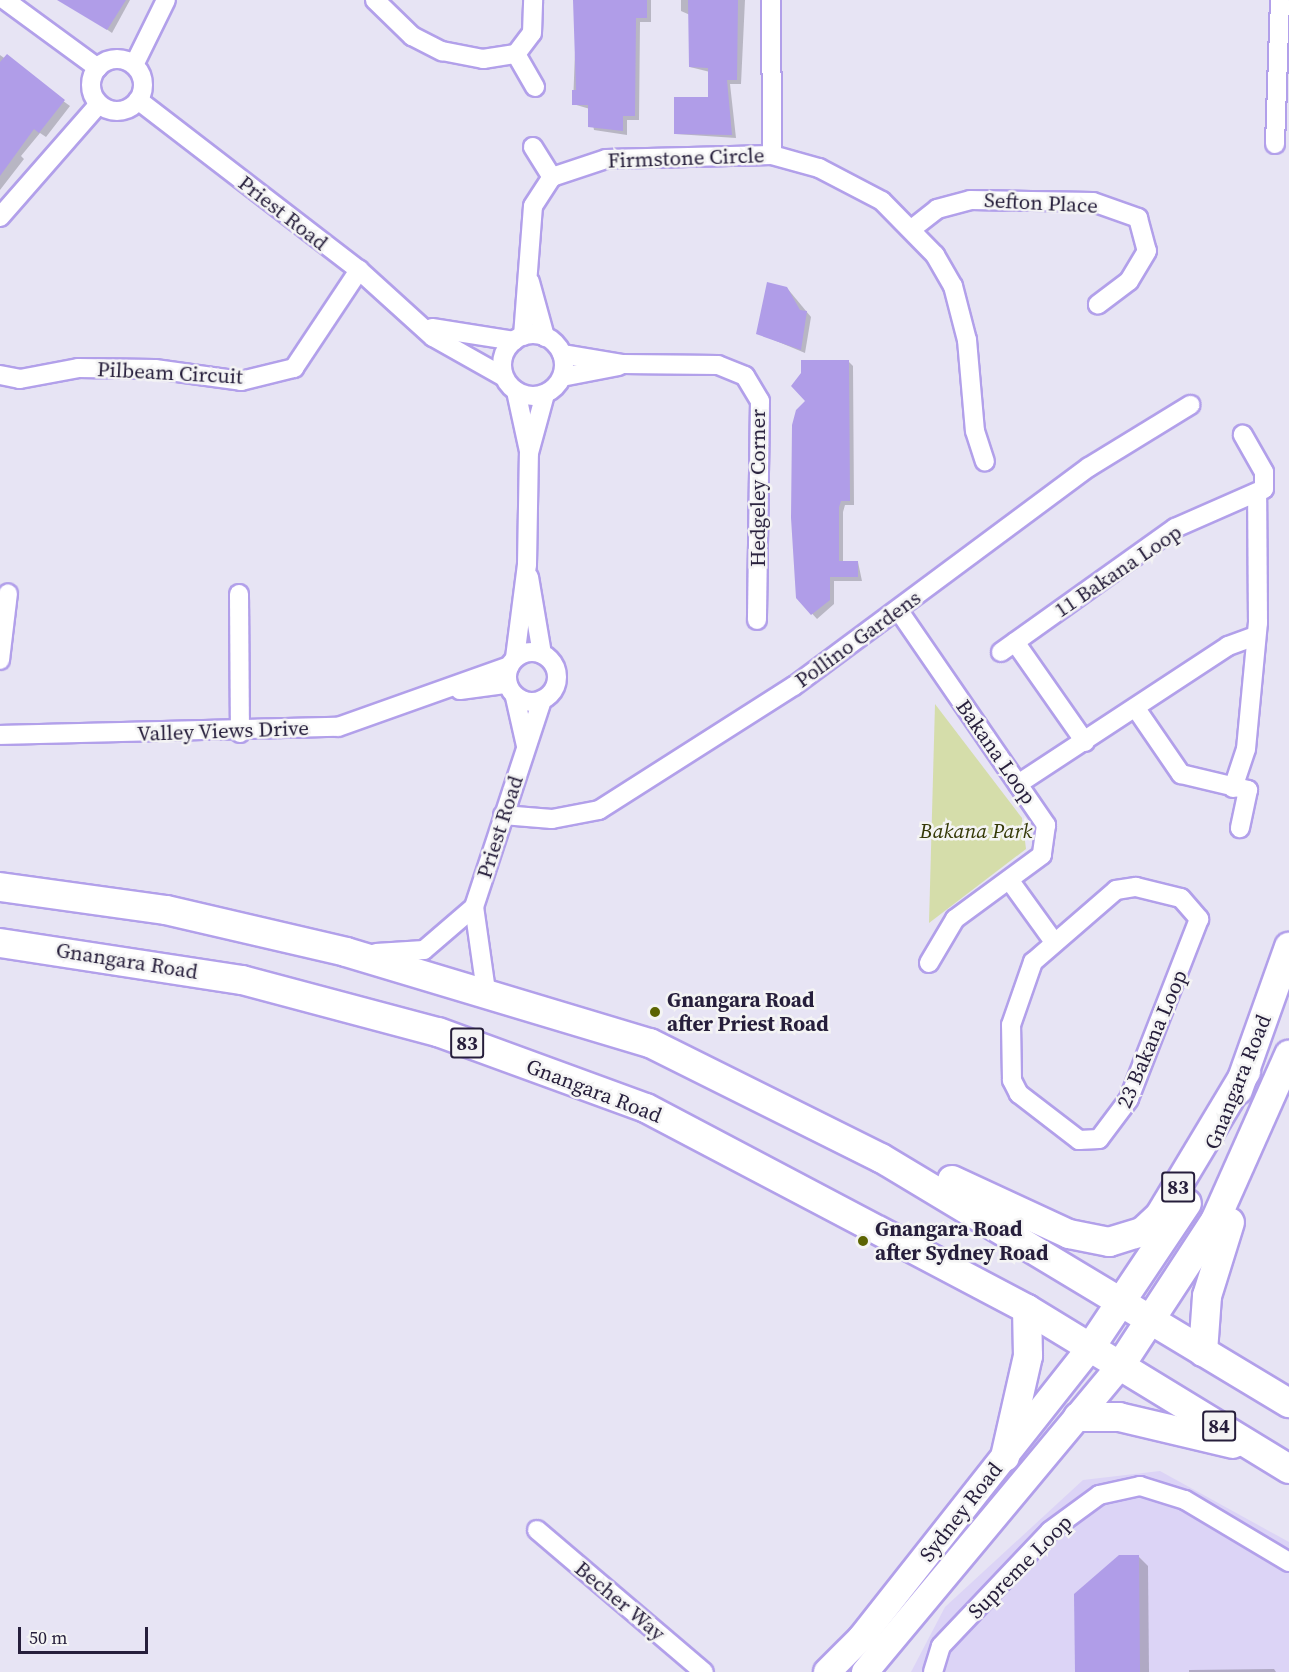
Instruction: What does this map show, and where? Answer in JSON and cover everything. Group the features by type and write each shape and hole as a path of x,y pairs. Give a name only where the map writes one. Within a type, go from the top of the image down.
{"main road":[{"name":"83","path":"0,887 165,910 346,952 486,992 650,1043 881,1158 950,1179 1034,1222 1109,1242 1142,1232 1161,1215 1246,1072"},
{"name":"Gnangara Road","path":"0,943 242,980 438,1032 646,1108 1027,1309 1090,1348 1122,1304 1193,1191 1246,1072 1289,947"},
{"name":"Gnangara Road","path":"1120,1366 1152,1321 1242,1168 1289,1055"},
{"path":"881,1158 1289,1403"},
{"path":"1203,1352 1207,1296 1242,1168"},
{"path":"1005,1457 1028,1356 1027,1309"},
{"name":"83","path":"1090,1348 1120,1366"},
{"name":"84","path":"1120,1366 1289,1469"},
{"path":"1078,1417 1119,1417 1261,1451"}],"street":[{"path":"5,0 98,68"},
{"path":"134,64 166,0"},
{"path":"375,0 412,36 442,51 483,59 516,54 532,33 532,0"},
{"path":"771,0 772,155"},
{"path":"1275,144 1280,0"},
{"path":"516,54 535,87"},
{"path":"115,59 134,64 143,82 138,100 115,111 99,104 91,86 98,68 115,59"},
{"name":"Priest Road","path":"138,100 359,270 428,327 434,337 510,384"},
{"path":"0,217 99,104"},
{"path":"529,453 503,359 519,339 529,278 533,206 552,177 533,147"},
{"name":"Firmstone Circle","path":"552,177 606,159 772,155 852,183 913,228 953,286 967,340 975,431 985,461"},
{"name":"Sefton Place","path":"913,228 937,209 969,200 1093,202 1138,218 1147,250 1129,281 1098,304"},
{"name":"Pilbeam Circuit","path":"0,375 20,379 78,368 155,369 241,381 294,368 359,270"},
{"path":"527,564 542,654 557,677 542,700 510,691 512,662 527,564 529,453 545,394 562,377 562,354 546,337 529,278"},
{"path":"428,327 519,339 546,337"},
{"name":"Hedgeley Corner","path":"562,354 623,364 718,365 745,376 760,401 757,620"},
{"name":"Hedgeley Corner","path":"562,377 623,364"},
{"path":"510,384 545,394"},
{"name":"Pollino Gardens","path":"503,815 552,819 599,810 794,686 1089,467 1190,405"},
{"path":"1233,788 1246,749 1252,638 1258,623 1257,493 1264,489 1266,478 1243,435"},
{"name":"11 Bakana Loop","path":"1085,742 1008,647 1175,528 1257,493"},
{"path":"0,660 8,593"},
{"path":"239,594 240,733"},
{"name":"Bakana Loop","path":"898,611 1046,825 1047,841 1037,861 955,919 929,963"},
{"path":"1018,784 1137,710 1228,646 1252,638"},
{"path":"512,662 542,654"},
{"name":"Valley Views Drive","path":"0,735 240,733 338,727 440,692 512,662"},
{"name":"Priest Road","path":"510,691 526,748"},
{"name":"Valley Views Drive","path":"440,692 510,691"},
{"name":"Priest Road","path":"486,992 474,907 542,700"},
{"path":"1137,710 1181,774 1248,790 1240,828"},
{"path":"1010,881 1054,942"},
{"name":"23 Bakana Loop","path":"1136,887 1181,898 1199,919 1138,1079 1116,1123 1099,1139 1079,1140 1032,1108 1012,1080 1011,1025 1020,989 1033,962 1054,942 1116,890 1136,887"},
{"name":"Priest Road","path":"346,952 424,950 474,907"},
{"name":"Sydney Road","path":"827,1672 861,1638 1090,1348"},
{"name":"Sydney Road","path":"866,1672 1120,1366"},
{"name":"Supreme Loop","path":"933,1672 941,1646 1050,1531 1099,1495 1140,1486 1185,1500 1289,1562"},
{"name":"Becher Way","path":"537,1530 704,1672"}],"shaded area":[{"path":"1160,1471 1289,1542 1289,1672 911,1672 945,1607 1083,1480"}],"green space":[{"name":"Bakana Park","path":"935,704 1022,818 1026,849 929,923"}],"building":[{"path":"57,0 126,0 107,30"},
{"path":"573,0 647,0 647,18 636,18 635,116 623,116 623,131 588,127 588,105 572,105 572,90 576,90"},
{"path":"688,0 738,0 737,80 727,80 732,135 674,134 674,97 708,97 708,68 689,67"},
{"path":"7,54 65,100 39,133 34,129 0,176 0,62"},
{"path":"767,282 787,287 800,310 807,311 801,350 756,334"},
{"path":"801,360 849,360 850,501 841,501 839,507 839,561 858,561 858,577 830,577 830,600 811,615 796,598 791,518 792,425 796,410 805,401 791,386 801,373"},
{"path":"1119,1555 1139,1555 1140,1672 1075,1672 1074,1594"}],"place":[{"name":"Gnangara Road after Priest Road","path":"655,1012"},
{"name":"Gnangara Road after Sydney Road","path":"863,1241"}]}
